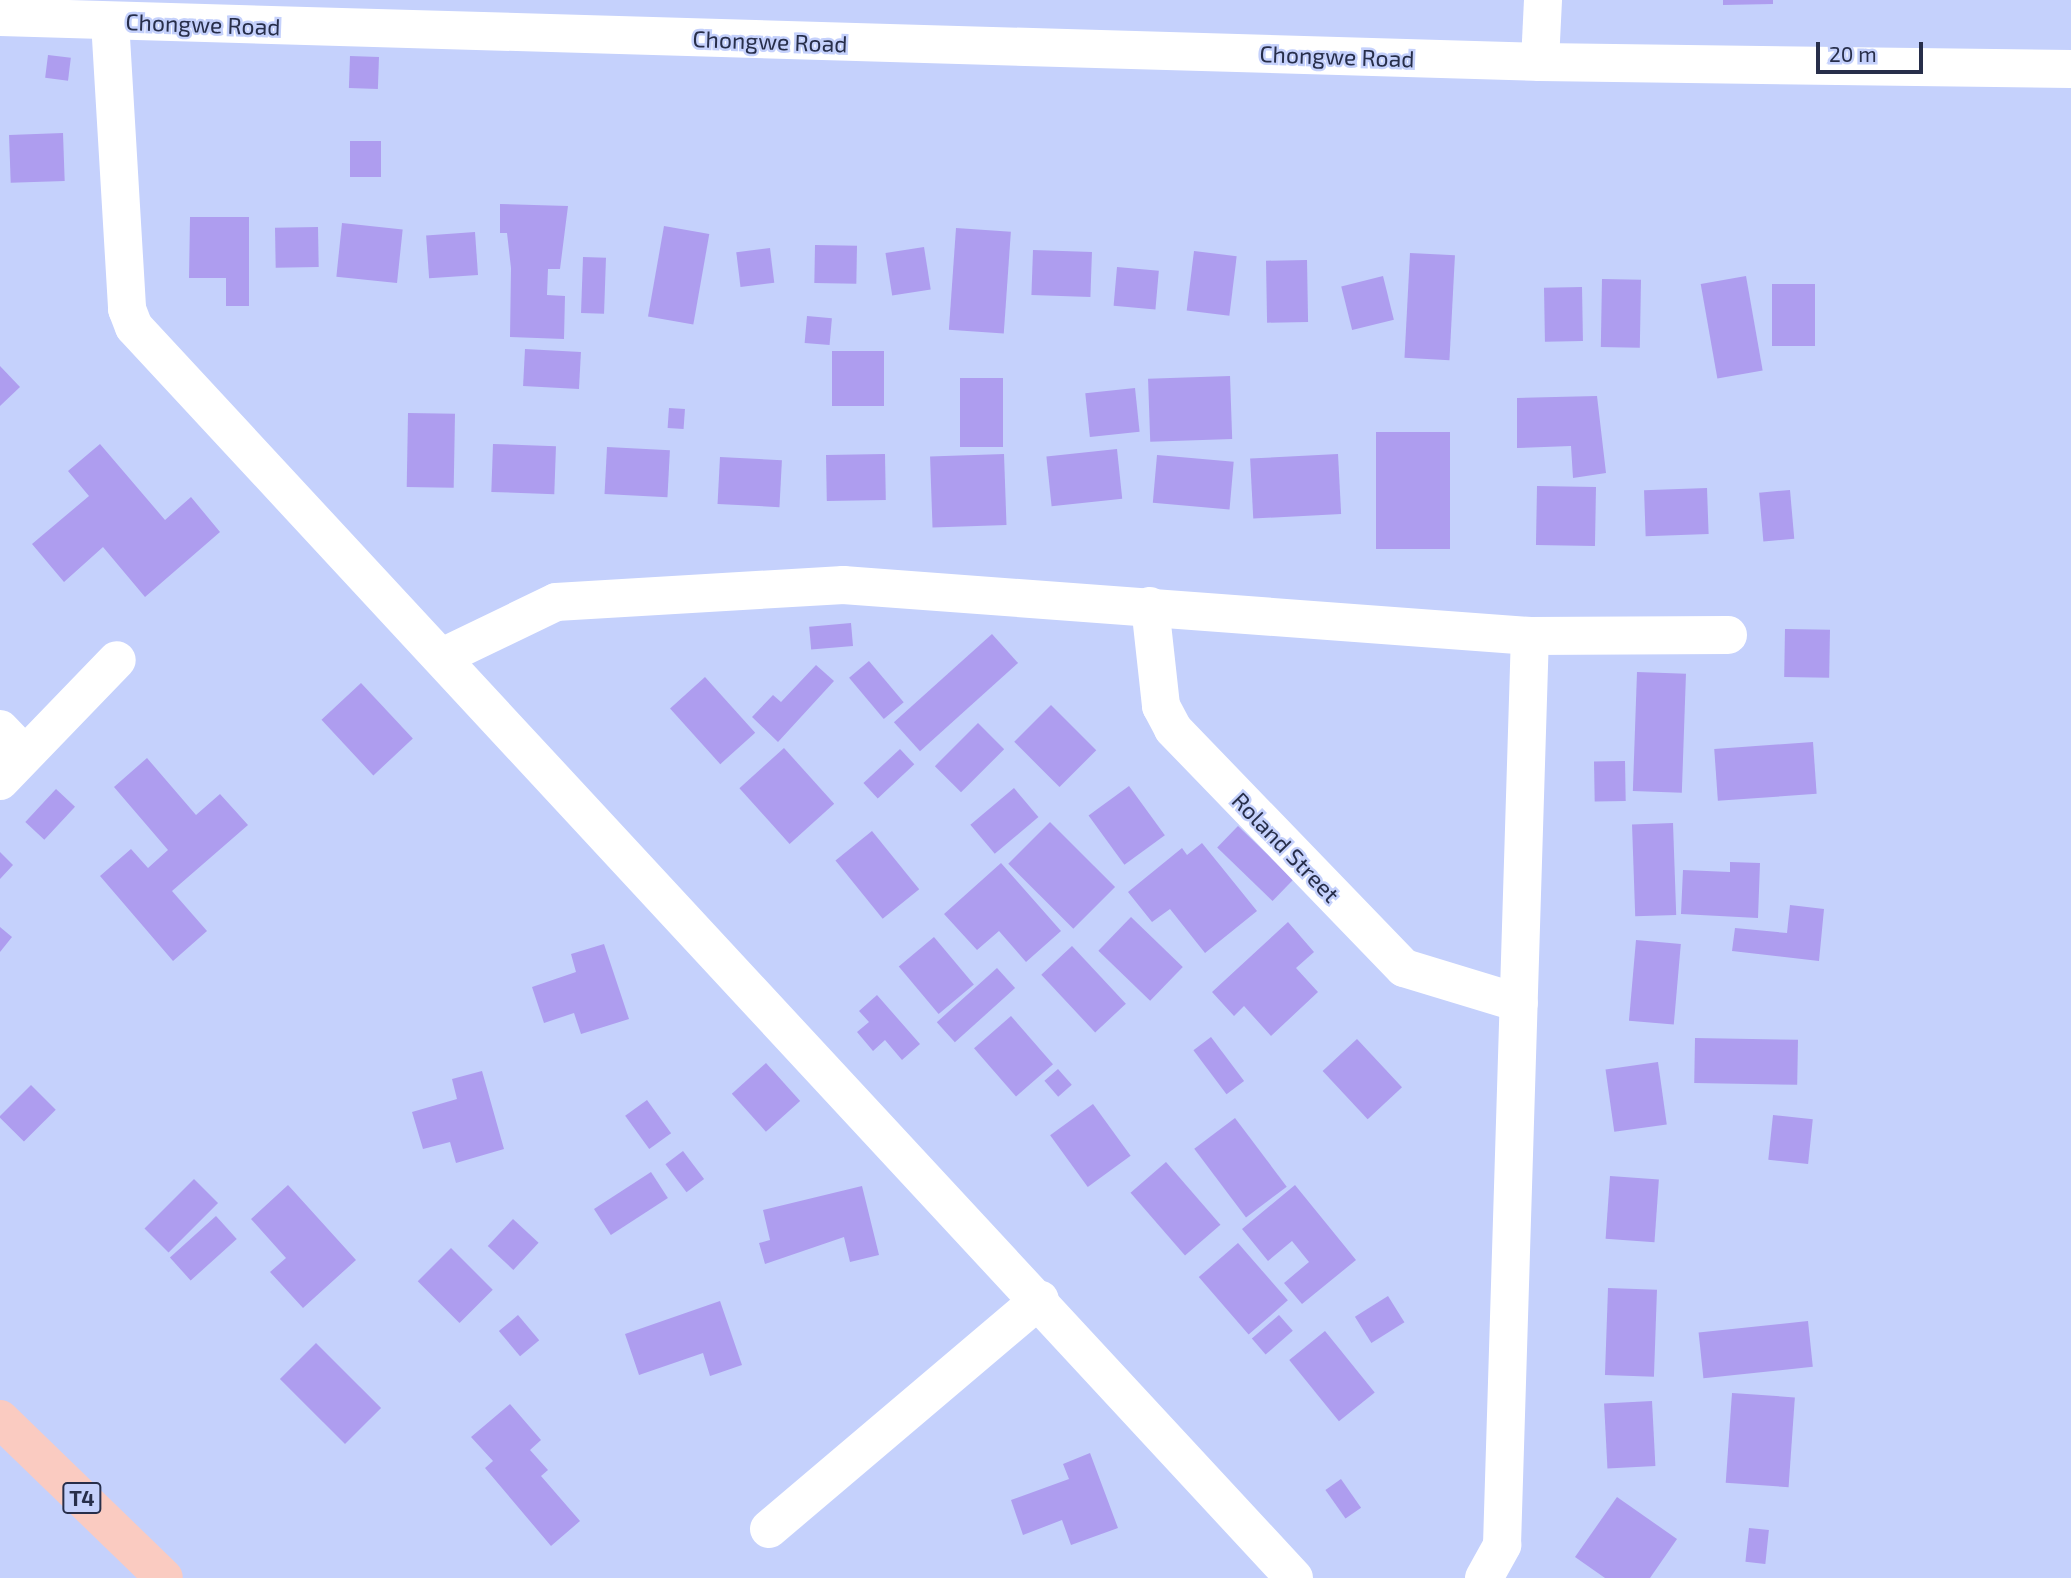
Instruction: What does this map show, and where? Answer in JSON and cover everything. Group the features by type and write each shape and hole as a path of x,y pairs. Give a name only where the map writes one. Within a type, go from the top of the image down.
{"main road":[{"name":"T4","path":"0,1419 164,1578"}],"street":[{"path":"1540,62 1543,0"},
{"name":"Chongwe Road","path":"0,18 110,21 227,13 1540,62 2071,69"},
{"path":"110,21 130,321 1040,1299 1294,1578"},
{"path":"444,656 556,601 843,585 1530,636 1728,635"},
{"name":"Roland Street","path":"1150,606 1161,706 1173,729 1404,968 1519,1003"},
{"path":"1484,1578 1502,1545 1530,636"},
{"path":"8,755 117,660"},
{"path":"769,1529 1040,1299"}],"building":[{"path":"1723,0 1773,0 1773,4 1723,5"},
{"path":"48,55 71,58 68,81 45,78"},
{"path":"350,56 379,57 378,89 349,88"},
{"path":"63,133 65,181 11,183 9,135"},
{"path":"350,141 381,141 381,177 350,177"},
{"path":"500,204 568,206 560,269 548,269 547,295 565,296 564,339 510,337 511,268 507,233 500,233"},
{"path":"190,217 249,217 249,306 226,306 226,278 189,278"},
{"path":"342,223 403,229 397,283 336,277"},
{"path":"664,226 709,234 693,325 648,317"},
{"path":"318,227 319,267 276,268 275,228"},
{"path":"956,228 1011,232 1004,334 949,330"},
{"path":"475,232 478,275 429,278 426,235"},
{"path":"815,245 857,246 856,284 814,283"},
{"path":"924,247 931,289 892,296 885,253"},
{"path":"770,248 774,283 741,287 736,252"},
{"path":"1033,250 1092,252 1090,297 1031,295"},
{"path":"1194,251 1237,256 1229,316 1187,311"},
{"path":"1410,253 1455,255 1449,360 1405,358"},
{"path":"583,257 606,258 604,314 581,313"},
{"path":"1307,260 1308,322 1267,323 1266,261"},
{"path":"1117,267 1159,271 1155,310 1114,306"},
{"path":"1383,276 1394,320 1352,330 1341,286"},
{"path":"1746,276 1763,371 1717,379 1701,284"},
{"path":"1602,279 1641,280 1640,348 1601,347"},
{"path":"1772,284 1815,284 1815,346 1772,346"},
{"path":"1582,287 1583,341 1545,342 1544,288"},
{"path":"807,316 832,318 830,345 805,343"},
{"path":"525,349 581,352 579,389 523,386"},
{"path":"832,351 884,351 884,406 832,406"},
{"path":"0,366 20,387 0,406"},
{"path":"1230,376 1232,439 1150,442 1148,379"},
{"path":"960,378 1003,378 1003,447 960,447"},
{"path":"1135,388 1140,432 1090,437 1085,393"},
{"path":"1597,396 1606,473 1573,478 1571,446 1517,448 1517,398"},
{"path":"669,408 685,409 684,429 668,428"},
{"path":"408,413 455,414 454,488 407,487"},
{"path":"1376,432 1450,432 1450,549 1376,549"},
{"path":"100,444 165,520 191,497 220,532 145,597 103,547 64,582 32,544 89,496 68,471"},
{"path":"493,444 556,446 554,494 491,492"},
{"path":"607,447 670,450 667,497 605,494"},
{"path":"1117,449 1122,499 1052,506 1046,456"},
{"path":"885,454 886,500 827,501 826,455"},
{"path":"1004,454 1006,525 933,528 930,457"},
{"path":"1338,454 1341,514 1253,519 1250,459"},
{"path":"1157,455 1234,462 1230,510 1153,503"},
{"path":"720,457 782,460 779,507 718,504"},
{"path":"1537,486 1596,487 1595,546 1536,545"},
{"path":"1707,488 1709,534 1646,536 1644,490"},
{"path":"1790,490 1794,539 1763,542 1759,493"},
{"path":"851,623 853,646 811,650 809,627"},
{"path":"1785,629 1830,630 1829,678 1784,677"},
{"path":"992,634 1018,663 920,751 894,722"},
{"path":"869,661 904,702 884,719 849,678"},
{"path":"816,665 834,681 778,742 752,717 773,695 781,702"},
{"path":"1637,672 1686,674 1682,793 1633,791"},
{"path":"705,677 755,733 720,764 670,708"},
{"path":"361,683 413,739 373,775 322,720"},
{"path":"1051,705 1096,750 1059,787 1014,742"},
{"path":"978,723 1004,749 961,792 935,766"},
{"path":"1813,742 1817,794 1718,801 1714,749"},
{"path":"784,748 834,804 790,844 739,788"},
{"path":"900,749 914,764 878,798 863,783"},
{"path":"147,758 196,815 220,794 248,825 172,891 207,931 173,961 100,876 131,849 148,868 168,850 114,787"},
{"path":"1625,761 1626,801 1595,802 1594,762"},
{"path":"1129,786 1165,835 1124,865 1089,815"},
{"path":"1014,788 1038,817 995,854 970,825"},
{"path":"56,789 75,807 44,840 25,822"},
{"path":"1050,822 1115,887 1073,929 1008,864"},
{"path":"1673,823 1676,915 1635,916 1632,824"},
{"path":"1238,826 1293,879 1273,901 1217,848"},
{"path":"872,831 919,889 883,919 835,861"},
{"path":"1202,843 1257,911 1205,953 1170,909 1152,922 1128,892 1182,848 1187,855"},
{"path":"0,852 13,865 0,879"},
{"path":"1730,862 1760,863 1758,918 1681,914 1683,870 1730,872"},
{"path":"1001,863 1061,931 1026,962 999,931 977,950 944,914"},
{"path":"1790,905 1824,909 1819,961 1732,951 1735,928 1787,933"},
{"path":"1131,917 1183,967 1150,1001 1098,951"},
{"path":"1288,922 1314,952 1296,968 1318,992 1271,1036 1244,1006 1234,1016 1212,992"},
{"path":"0,927 12,937 0,952"},
{"path":"934,937 974,984 939,1014 899,967"},
{"path":"1636,940 1681,944 1674,1025 1629,1021"},
{"path":"604,944 629,1019 581,1034 574,1013 544,1023 532,987 576,972 571,954"},
{"path":"1072,946 1126,1004 1095,1032 1041,975"},
{"path":"997,968 1015,988 955,1042 937,1022"},
{"path":"877,995 920,1044 902,1060 885,1040 873,1051 857,1032 869,1022 859,1011"},
{"path":"1011,1016 1053,1064 1016,1096 974,1048"},
{"path":"1211,1037 1244,1081 1227,1094 1193,1050"},
{"path":"1695,1038 1798,1040 1797,1085 1694,1083"},
{"path":"1357,1039 1402,1087 1368,1119 1323,1071"},
{"path":"1658,1062 1667,1124 1614,1132 1606,1069"},
{"path":"766,1063 800,1101 766,1132 732,1094"},
{"path":"1058,1069 1072,1085 1058,1097 1044,1081"},
{"path":"482,1071 504,1149 456,1163 450,1142 423,1149 412,1112 457,1099 452,1079"},
{"path":"31,1085 56,1110 24,1142 0,1116"},
{"path":"647,1100 671,1133 649,1149 625,1116"},
{"path":"1093,1104 1131,1156 1088,1187 1050,1135"},
{"path":"1773,1115 1813,1119 1808,1164 1768,1160"},
{"path":"1235,1118 1287,1187 1246,1217 1194,1149"},
{"path":"683,1151 704,1179 686,1192 665,1164"},
{"path":"1166,1162 1220,1225 1185,1255 1131,1193"},
{"path":"651,1172 668,1198 611,1235 594,1209"},
{"path":"1610,1176 1659,1179 1654,1242 1606,1239"},
{"path":"194,1179 218,1203 169,1253 145,1228"},
{"path":"288,1185 356,1260 303,1308 270,1272 286,1258 251,1219"},
{"path":"1295,1185 1356,1260 1302,1304 1284,1283 1309,1262 1292,1241 1268,1261 1242,1229"},
{"path":"862,1186 879,1255 850,1262 844,1237 765,1264 759,1243 770,1240 763,1210"},
{"path":"216,1216 237,1239 191,1281 170,1257"},
{"path":"513,1219 539,1243 513,1270 488,1246"},
{"path":"1238,1243 1288,1300 1249,1334 1199,1277"},
{"path":"451,1248 493,1290 459,1323 418,1281"},
{"path":"1608,1288 1657,1290 1654,1377 1605,1375"},
{"path":"1388,1296 1404,1322 1371,1343 1355,1317"},
{"path":"720,1301 742,1365 710,1376 703,1353 639,1375 625,1334"},
{"path":"518,1315 539,1340 520,1356 499,1331"},
{"path":"1279,1315 1293,1331 1266,1354 1252,1339"},
{"path":"1808,1321 1813,1367 1703,1378 1699,1332"},
{"path":"1325,1331 1375,1392 1339,1421 1289,1360"},
{"path":"316,1343 381,1408 345,1444 280,1379"},
{"path":"1732,1393 1795,1397 1789,1487 1726,1483"},
{"path":"1652,1401 1655,1466 1607,1468 1604,1404"},
{"path":"510,1404 541,1440 530,1450 548,1470 541,1476 580,1521 551,1546 485,1468 493,1461 471,1437"},
{"path":"1090,1453 1118,1528 1071,1545 1062,1520 1023,1535 1011,1500 1069,1479 1063,1464"},
{"path":"1341,1479 1361,1508 1346,1519 1325,1490"},
{"path":"1617,1497 1677,1539 1650,1578 1605,1578 1575,1557"},
{"path":"1749,1528 1769,1530 1765,1564 1745,1562"}]}
